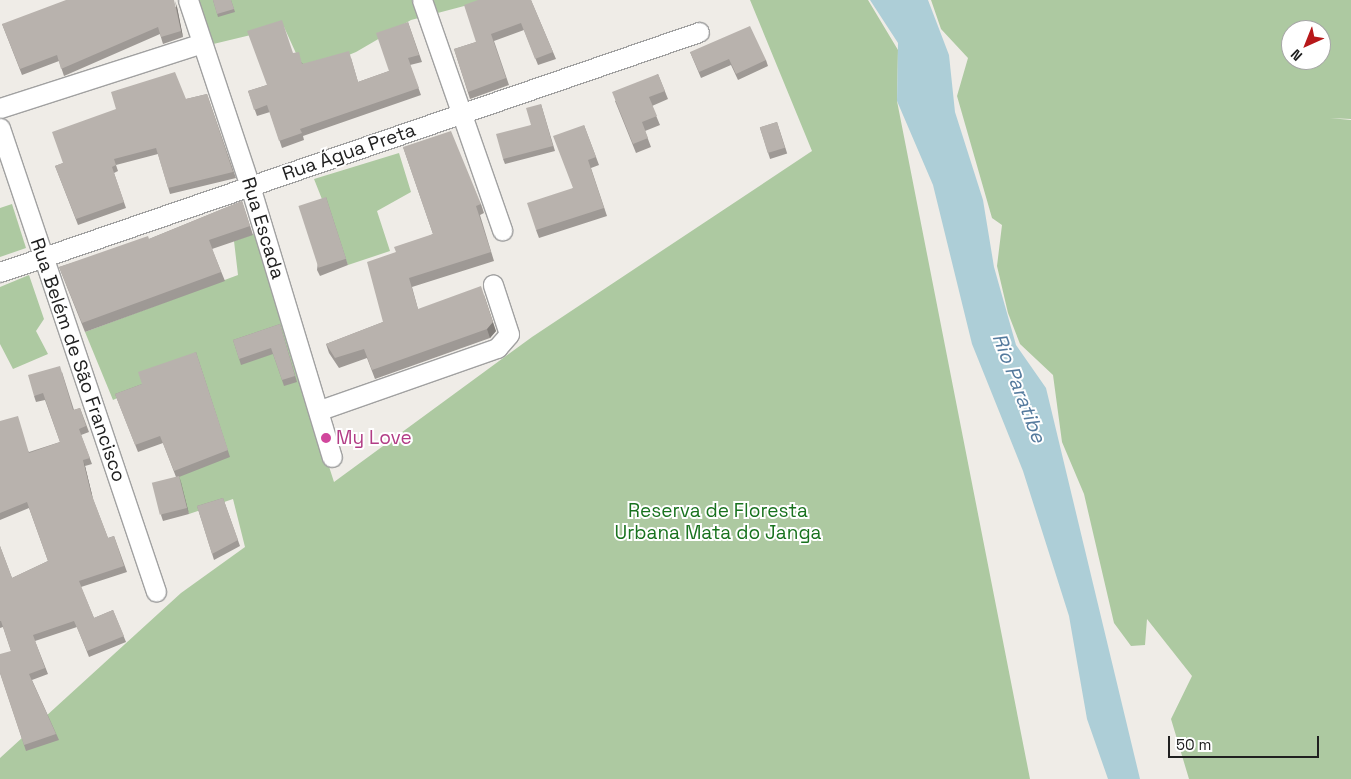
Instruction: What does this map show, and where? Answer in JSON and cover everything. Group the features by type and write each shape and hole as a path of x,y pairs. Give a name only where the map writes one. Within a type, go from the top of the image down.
{"street":[{"name":"Rua Escada","path":"188,0 250,186 320,410 332,457"},
{"path":"422,0 460,114 502,230"},
{"name":"Rua Água Preta","path":"0,272 699,32"},
{"path":"0,108 202,43"},
{"name":"Rua Belém de São Francisco","path":"0,128 156,591"},
{"path":"320,410 497,348 509,334 493,285"}],"green space":[{"path":"191,0 487,0 411,20 356,52 305,73 284,27 205,46"},
{"name":"Reserva de Floresta Urbana Mata do Janga","path":"750,0 868,0 898,50 897,101 1030,779 0,779 0,758 181,593 245,547 233,499 189,514 176,478 198,360 113,400 85,332 238,275 234,241 254,234 334,482 532,337 812,151"},
{"path":"931,0 1351,0 1351,119 1330,118 1351,120 1351,779 1189,779 1171,719 1192,676 1147,619 1145,645 1131,646 1114,623 1084,494 1062,442 1053,375 1020,344 1008,313 997,266 1002,225 992,218 957,96 968,58 941,29"},
{"path":"399,153 411,192 377,211 390,251 348,265 314,179"},
{"path":"12,204 26,248 0,257 0,208"},
{"path":"29,275 44,319 36,331 48,354 13,369 0,344 0,287"}],"water":[{"name":"Rio Paratibe","path":"870,0 928,0 949,55 955,112 983,200 994,267 1016,345 1046,388 1140,779 1108,779 1087,719 1069,616 1023,471 972,344 933,185 897,101 898,43"}],"building":[{"path":"66,0 174,0 181,31 161,37 158,27 61,69 57,55 20,69 2,24"},
{"path":"213,0 231,0 234,9 217,14"},
{"path":"478,0 531,0 553,52 535,59 521,23 491,34 506,78 468,92 454,49 476,42 464,5"},
{"path":"282,20 293,53 299,52 302,64 349,51 358,82 389,71 376,33 408,22 419,55 408,58 419,88 300,129 302,133 279,141 267,105 254,110 248,91 267,85 247,31"},
{"path":"750,26 766,60 736,74 729,59 699,72 690,52"},
{"path":"175,72 186,99 207,94 233,172 168,188 156,148 114,159 116,165 112,167 124,202 76,219 55,166 63,163 52,132 116,109 111,92"},
{"path":"658,74 665,91 649,97 657,116 642,122 648,138 633,144 612,92"},
{"path":"541,104 553,146 503,159 496,134 531,125 526,108"},
{"path":"777,122 785,148 768,153 760,127"},
{"path":"584,125 596,157 588,160 604,208 536,230 527,203 573,188 553,136"},
{"path":"451,131 481,204 476,206 491,252 409,278 418,309 481,286 493,322 487,329 372,370 364,349 335,358 326,344 383,322 367,262 396,252 394,247 433,234 403,147"},
{"path":"326,197 346,259 319,268 298,206"},
{"path":"242,201 250,226 209,240 221,272 82,323 59,267 148,236 149,239"},
{"path":"280,324 295,376 282,380 271,348 239,359 233,340"},
{"path":"196,352 228,450 174,471 160,436 135,445 115,394 142,384 138,372"},
{"path":"60,366 73,410 80,408 86,426 79,429 90,458 83,460 91,493 108,538 114,536 124,566 79,581 94,618 113,610 124,636 87,651 74,621 33,635 45,668 29,674 56,734 24,745 0,673 0,654 11,651 0,621 0,546 12,578 48,561 27,502 0,513 0,421 18,416 29,453 60,442 43,393 34,396 28,375"},
{"path":"179,476 187,508 160,515 152,483"},
{"path":"223,498 238,540 212,554 197,506"}],"place":[{"name":"My Love","path":"326,438"}]}
